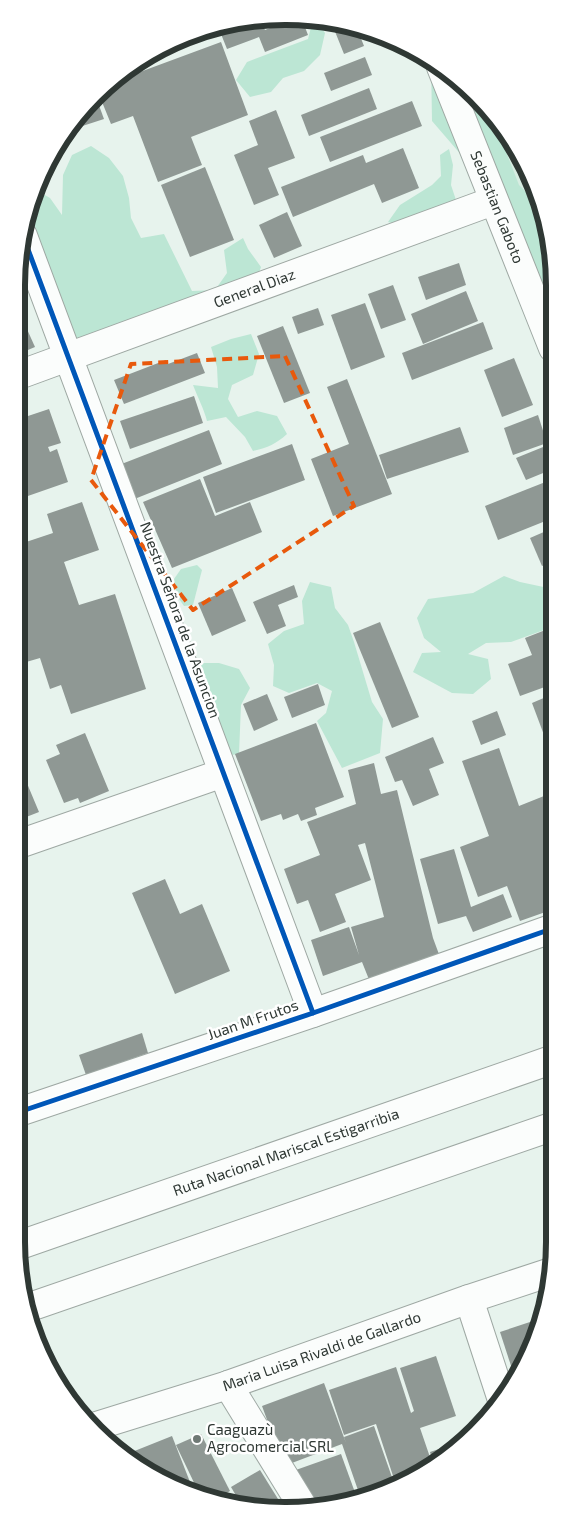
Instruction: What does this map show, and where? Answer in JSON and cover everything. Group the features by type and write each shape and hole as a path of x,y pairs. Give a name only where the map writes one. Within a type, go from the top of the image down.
{"main road":[{"name":"Sebastian Gaboto","path":"447,82 546,331"},
{"name":"General Diaz","path":"25,373 493,201"},
{"name":"Nuestra Señora de la Asuncion","path":"28,248 313,1013"},
{"path":"25,842 223,773"},
{"name":"Juan M Frutos","path":"25,1109 313,1013 546,931"},
{"name":"Ruta Nacional Mariscal Estigarribia","path":"25,1243 546,1062"},
{"path":"33,1306 546,1129"},
{"name":"Maria Luisa Rivaldi de Gallardo","path":"100,1425 228,1385 544,1274"},
{"path":"469,1299 499,1390"},
{"path":"228,1385 299,1501"}],"highlighted area":[{"path":"285,356 354,506 193,610 91,480 131,364"}],"shaded area":[{"path":"468,99 502,141 526,186 537,218 544,251 546,295"}],"green space":[{"path":"311,26 321,27 325,33 320,55 304,71 283,78 271,92 250,97 236,80 247,62 308,39"},
{"path":"431,70 470,101 503,142 519,185 530,196 537,218 544,251 546,293 504,225 488,186 432,121"},
{"path":"91,146 109,158 123,176 129,198 131,218 141,238 164,234 192,291 215,290 227,273 224,250 243,238 248,249 261,267 254,287 84,344 68,335 29,240 42,193 50,198 62,215 63,175 72,155"},
{"path":"449,149 453,165 451,185 459,209 409,227 388,222 400,205 432,185 441,176 440,155"},
{"path":"251,334 259,354 253,375 232,385 228,399 238,417 257,411 277,416 287,434 271,445 253,451 245,437 226,417 207,421 193,385 218,388 217,367 211,347"},
{"path":"197,565 202,570 193,605 184,606 177,596 174,579 181,569"},
{"path":"504,576 520,582 546,588 546,627 544,630 511,642 486,643 468,654 488,659 491,679 473,694 452,693 413,672 422,653 441,652 424,638 417,618 428,599 473,593"},
{"path":"310,582 331,587 335,608 348,625 372,702 383,719 380,753 342,768 317,721 326,713 332,691 317,683 289,693 273,686 274,665 268,644 284,631 304,624 302,601"},
{"path":"196,663 219,663 239,669 250,688 241,705 239,754 222,756"}],"building":[{"path":"263,26 265,30 276,26 305,26 308,35 265,52 259,37 227,49 221,33 251,27"},
{"path":"334,30 360,36 364,46 344,54"},
{"path":"221,42 248,115 191,137 202,165 158,182 133,116 111,124 101,101 133,74"},
{"path":"365,57 372,75 331,91 324,73"},
{"path":"369,88 377,109 309,136 301,115"},
{"path":"412,101 422,126 330,162 320,137"},
{"path":"98,104 104,119 79,127"},
{"path":"276,110 295,158 268,168 279,195 254,205 234,155 258,145 249,121"},
{"path":"403,148 419,188 382,203 374,184 293,217 281,187 363,155 366,163"},
{"path":"205,167 234,240 190,257 161,185"},
{"path":"287,212 302,246 274,258 259,225"},
{"path":"459,263 466,285 426,300 418,277"},
{"path":"393,285 406,320 381,329 368,294"},
{"path":"466,291 478,321 423,344 411,314"},
{"path":"365,303 385,357 351,370 331,315"},
{"path":"318,308 324,325 298,334 292,317"},
{"path":"483,322 493,349 412,380 402,353"},
{"path":"283,326 310,393 284,403 257,336"},
{"path":"25,327 35,347 25,351"},
{"path":"197,353 205,373 124,404 114,380 166,360 168,364"},
{"path":"514,358 533,405 502,417 484,370"},
{"path":"347,379 392,494 333,516 311,459 349,444 327,387"},
{"path":"194,396 203,423 130,449 120,421"},
{"path":"49,409 61,443 48,447 50,452 57,449 68,482 25,497 25,417"},
{"path":"538,415 546,443 513,455 504,428"},
{"path":"460,427 469,452 387,479 379,455"},
{"path":"209,430 222,464 132,500 119,465"},
{"path":"292,444 305,480 216,513 203,477"},
{"path":"546,446 546,472 526,480 516,458"},
{"path":"200,479 215,516 250,502 262,532 172,568 143,502"},
{"path":"546,482 546,521 498,540 485,506"},
{"path":"82,502 99,550 64,562 79,605 115,594 146,689 71,714 61,685 50,689 40,658 25,662 25,539 26,542 53,533 47,514"},
{"path":"546,531 546,564 542,566 530,538"},
{"path":"294,585 298,597 278,605 286,626 267,634 253,602"},
{"path":"232,588 246,621 212,636 198,603"},
{"path":"380,622 419,717 392,728 353,633"},
{"path":"546,630 546,687 520,696 508,664 532,655 525,638"},
{"path":"318,684 325,705 292,718 284,697"},
{"path":"267,694 278,720 254,731 243,704"},
{"path":"546,697 546,734 544,735 532,703"},
{"path":"497,711 506,735 481,745 472,721"},
{"path":"316,723 344,797 315,808 317,815 301,821 298,814 283,820 281,814 261,821 235,754"},
{"path":"85,733 109,791 80,803 78,798 64,803 46,760 60,754 56,745"},
{"path":"433,737 444,763 429,769 439,795 413,806 402,780 395,782 385,757"},
{"path":"499,748 519,806 546,795 546,912 520,921 507,886 478,897 460,847 489,836 462,761"},
{"path":"374,763 381,794 397,790 433,938 440,957 370,982 362,962 323,976 311,940 349,927 359,955 351,927 384,917 365,843 358,845 371,880 335,894 346,922 320,932 308,900 297,904 284,869 320,855 307,822 356,804 348,770"},
{"path":"25,779 39,812 25,817"},
{"path":"454,849 471,907 503,894 512,917 473,932 466,916 438,924 420,859"},
{"path":"165,879 180,914 202,904 230,971 175,994 132,893"},
{"path":"142,1033 148,1053 86,1075 79,1055"},
{"path":"533,1321 512,1370 500,1332"},
{"path":"436,1356 456,1416 420,1428 430,1458 394,1478 376,1424 344,1435 329,1390 396,1367 411,1413 414,1411 400,1368"},
{"path":"324,1383 346,1443 344,1437 374,1426 392,1479 358,1491 342,1444 284,1466 262,1406"},
{"path":"201,1434 230,1491 224,1494 195,1486 176,1445"},
{"path":"172,1436 190,1482 170,1475 132,1452"},
{"path":"445,1447 431,1457 430,1452"},
{"path":"341,1454 355,1492 310,1501 293,1471"},
{"path":"260,1470 280,1502 237,1497 231,1487"}],"cycle path":[{"path":"28,248 313,1013"},
{"path":"25,1110 313,1013 546,931"}],"place":[{"name":"Caaguazù Agrocomercial SRL","path":"197,1439"}]}
